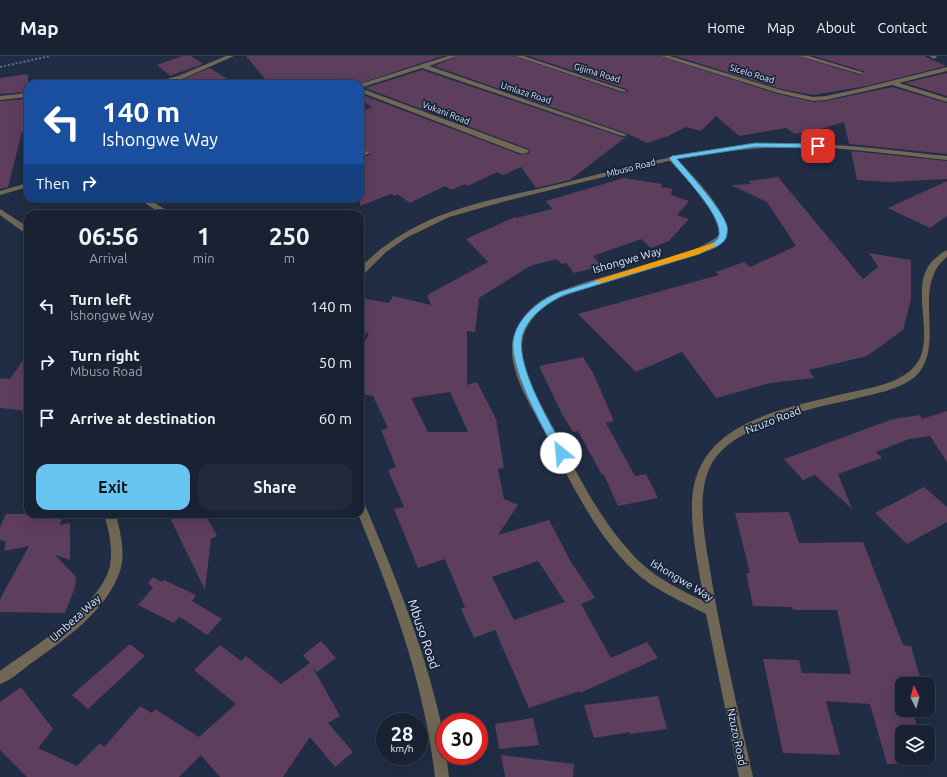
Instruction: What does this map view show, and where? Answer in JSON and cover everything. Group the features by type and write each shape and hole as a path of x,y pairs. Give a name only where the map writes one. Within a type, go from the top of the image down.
{"street":[{"path":"170,80 180,78 231,56"},
{"path":"364,85 454,56"},
{"name":"Gijima Road","path":"518,56 625,91"},
{"name":"Sicelo Road","path":"663,56 780,92 813,99 835,96 947,69"},
{"path":"802,56 862,73"},
{"name":"Umlaza Road","path":"422,66 624,135"},
{"path":"892,83 947,100"},
{"name":"Vukani Road","path":"364,92 525,152"},
{"path":"0,98 24,95"},
{"name":"Mbuso Road","path":"364,269 383,251 409,232 455,212 672,158 723,149 777,144 832,147 947,158"},
{"name":"Ishongwe Way","path":"672,158 720,218 724,227 722,239 717,243 696,252 590,284 549,299 531,315 523,325 518,336 517,346 521,370 534,400 582,493 610,534 640,569 711,611"},
{"path":"0,193 24,186"},
{"path":"148,202 162,210"},
{"path":"0,211 24,228"},
{"name":"Nzuzo Road","path":"746,777 711,611 699,536 698,503 702,473 709,458 721,445 758,423 780,415 884,388 899,382 920,367 925,358 928,346 927,287 929,271 940,257 947,253"},
{"name":"Mbuso Road","path":"364,515 385,566 428,693 440,750 442,777"},
{"name":"Umbeza Way","path":"0,678 68,628 95,603 108,587 115,570 117,556 111,518"}],"path":[{"path":"0,67 50,56"}],"building":[{"path":"182,56 191,56 203,64 170,76 157,65"},
{"path":"246,56 443,56 364,82 364,80 266,80"},
{"path":"458,56 514,56 623,93 628,92 629,90 529,56 659,56 778,94 813,102 826,101 892,87 947,103 947,154 849,144 844,122 804,134 795,134 786,128 739,136 716,116 701,131 686,127 668,136 647,143 628,134 434,66"},
{"path":"675,56 798,56 860,75 866,72 814,56 924,56 946,66 867,86 813,95 781,89"},
{"path":"210,68 230,80 181,80"},
{"path":"422,70 622,137 626,137 570,180 536,188 521,167 503,175 497,172 468,186 465,184 451,190 445,186 410,203 397,194 395,196 391,194 360,206 360,202 364,202 364,156 371,154 364,150 364,110 372,107 364,102 364,96 521,155 530,153 529,149 365,88"},
{"path":"947,73 947,96 905,83"},
{"path":"28,74 28,80 24,80 24,92 0,94 0,78"},
{"path":"24,99 24,132 22,132 8,187 0,189 0,101"},
{"path":"851,151 947,161 947,179 889,182 857,180"},
{"path":"778,177 863,279 878,267 869,253 911,260 911,299 903,330 867,356 809,370 814,378 770,383 716,398 682,352 636,372 578,314 719,275 716,272 744,262 750,267 796,246 767,202 731,185 751,184 749,181"},
{"path":"624,178 662,184 661,187 672,189 671,195 689,201 677,215 689,219 669,241 651,248 641,239 593,256 602,266 574,273 566,263 562,264 556,259 530,266 479,298 475,332 467,331 467,385 477,382 496,419 504,468 498,469 504,499 518,505 498,535 549,520 571,562 595,598 581,604 611,658 647,642 658,658 580,693 580,691 529,708 495,630 474,638 461,609 465,607 445,559 418,568 394,509 404,507 388,470 396,467 381,430 388,428 373,396 364,395 364,344 369,333 364,332 364,299 389,303 393,296 431,305 427,295 488,262 466,239 515,217 552,209 546,201","holes":["450,392 468,432 428,432 411,398","538,561 565,602 514,620 492,577"]},
{"path":"947,181 947,216 930,228 888,208"},
{"path":"583,357 593,373 614,421 606,423 635,476 646,474 658,498 618,506 604,475 602,475 578,431 573,432 562,414 539,366"},
{"path":"24,359 24,411 0,408 0,378 10,379"},
{"path":"947,411 947,462 930,436 909,439 876,452 882,458 838,474 852,509 815,475 803,480 784,459 893,419 920,415 922,419"},
{"path":"924,487 947,507 947,522 907,544 875,513"},
{"path":"789,512 799,543 863,542 903,645 911,646 920,677 895,677 895,717 914,717 917,725 895,725 895,764 887,764 870,704 826,701 840,755 783,753 763,659 799,660 802,673 851,674 837,610 793,610 792,607 753,606 746,573 750,573 735,513"},
{"path":"6,514 24,514 24,518 62,518 60,525 70,523 70,560 55,555 76,577 75,587 65,613 0,612 0,599 29,546 4,551 6,541 0,540 0,527"},
{"path":"170,518 207,518 217,536 211,539 205,590"},
{"path":"153,577 162,582 164,580 196,595 192,601 222,619 207,635 179,617 174,623 138,605 153,588 148,583"},
{"path":"321,641 336,658 317,672 312,666 340,716 328,723 353,752 335,767 310,737 283,777 220,777 201,755 179,777 27,777 0,750 0,702 21,687 53,729 38,748 77,766 100,743 104,747 140,706 152,713 155,709 199,737 236,704 194,670 220,645 241,661 246,656 281,684 310,663 303,655"},
{"path":"130,644 145,656 88,709 72,695"},
{"path":"658,696 667,729 630,734 630,732 594,738 584,705"},
{"path":"533,718 539,745 499,749 495,724"},
{"path":"501,755 574,764 573,777 505,777"}],"slow traffic":[{"path":"598,281 696,252 713,245"}],"route":[{"path":"561,453 534,400 521,370 517,346 518,336 523,325 531,315 539,306 562,293 708,248 722,239 724,227 720,218 672,158 755,145 777,144 818,146"}]}
